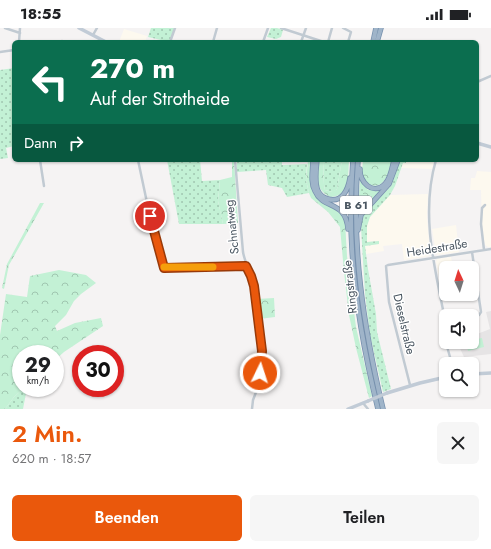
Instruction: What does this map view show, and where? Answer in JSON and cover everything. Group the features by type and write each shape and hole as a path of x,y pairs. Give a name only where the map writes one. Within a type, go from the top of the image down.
{"highway":[{"path":"373,40 376,28"},
{"path":"378,40 381,28"},
{"path":"313,162 312,184 315,192 321,199 335,206 345,214 348,226 349,242 352,247"},
{"path":"317,162 316,186 319,194 326,198 335,200 342,196 348,187 350,174 353,171"},
{"name":"Ringstraße","path":"353,162 351,206 352,247 356,295 360,327 378,409"},
{"path":"360,162 362,180 367,186 374,189 380,188 386,183 390,176 394,162"},
{"name":"Ringstraße","path":"360,162 356,208 356,250 365,326 383,409"},
{"path":"356,250 359,243 358,223 361,215 389,184 397,162"}],"main road":[{"path":"80,28 102,40"},
{"path":"479,144 491,147"},
{"path":"479,374 491,373"},
{"path":"348,409 410,385 439,379"}],"street":[{"path":"5,28 20,33"},
{"path":"19,40 20,28"},
{"path":"93,35 97,28"},
{"path":"171,40 175,28"},
{"path":"214,40 217,28"},
{"path":"264,40 268,28"},
{"path":"282,28 318,40"},
{"path":"302,40 306,28"},
{"path":"329,40 332,28"},
{"path":"343,28 351,32 349,40"},
{"path":"0,52 12,50"},
{"path":"479,81 491,76"},
{"path":"40,162 44,186"},
{"path":"138,162 153,231 163,266 167,268 246,266"},
{"name":"Schnatweg","path":"235,162 242,252 254,286 262,351 260,382 253,400 252,409"},
{"path":"436,162 431,184 429,209 433,258 443,309"},
{"path":"484,250 481,224 482,208 485,205"},
{"name":"Heidestraße","path":"386,266 491,249"},
{"path":"472,252 481,312 479,315"},
{"name":"Dieselstraße","path":"386,266 389,302 410,385"},
{"path":"363,403 368,409"}],"shaded area":[{"path":"124,29 147,36 146,40 120,40"},
{"path":"403,162 434,162 432,169 400,168"},
{"path":"477,171 491,172 491,247 485,245 482,228 481,190 470,190 471,178 475,178"},
{"path":"428,194 427,217 430,252 429,256 404,260 402,244 383,246 384,251 366,254 365,246 379,244 379,241 367,242 367,226 370,217 390,195"},
{"path":"456,225 459,252 436,254 432,229"},
{"path":"451,257 452,261 439,261 439,276 436,262 437,259"},
{"path":"491,311 491,354 464,357 460,349 479,349 479,333 490,329 486,312"}],"green space":[{"path":"151,28 174,28 171,40 161,40 148,37"},
{"path":"271,28 283,30 281,37 276,39 267,37"},
{"path":"12,68 12,146 6,148 8,158 0,159 0,70"},
{"path":"167,162 200,162 202,181 220,180 218,201 223,224 179,224"},
{"path":"232,162 234,162 238,223 223,224 218,201 220,180 232,177"},
{"path":"237,162 282,162 282,165 307,164 306,180 309,193 287,197 282,188 268,185 266,170 237,172"},
{"path":"308,162 311,162 310,180 313,192 321,201 342,215 345,221 347,256 356,327 372,396 369,398 349,315 340,227 328,212 311,198 306,180"},
{"path":"319,162 323,162 325,190 334,191 337,189 342,162 349,162 347,184 342,193 337,196 331,197 322,191 319,186"},
{"path":"323,162 342,162 337,189 333,192 325,190"},
{"path":"363,162 392,162 384,181 379,185 370,185 363,179"},
{"path":"399,162 406,162 403,163 395,186 390,195 370,217 367,226 367,242 379,241 379,244 365,246 376,314 377,332 391,389 383,392 370,335 365,294 361,227 363,216 391,186"},
{"path":"360,178 366,188 373,190 367,189 376,197 358,218"},
{"path":"384,187 376,197 363,208 363,192 368,190 377,190"},
{"path":"40,203 44,203 9,265 4,289 2,288 7,264"},
{"path":"59,270 86,275 96,283 74,301 66,315 55,326 57,331 75,323 101,318 103,326 74,345 72,345 72,347 64,352 64,345 12,345 12,397 14,397 5,409 0,409 0,335 6,294 27,297 30,276"},
{"path":"274,298 275,317 259,319 257,299"},
{"path":"482,338 484,347 479,348 479,339"},
{"path":"14,397 25,397 23,409 5,409"}],"slow traffic":[{"path":"164,267 213,267"}],"route":[{"path":"150,216 164,268 246,266 249,270 254,286 262,351 260,373"}]}
